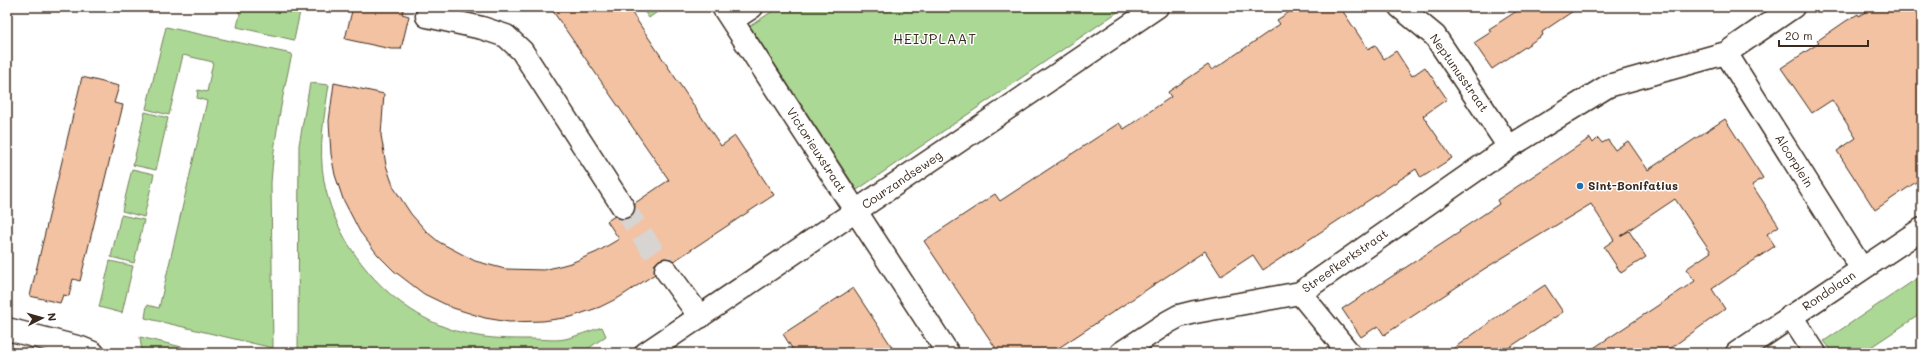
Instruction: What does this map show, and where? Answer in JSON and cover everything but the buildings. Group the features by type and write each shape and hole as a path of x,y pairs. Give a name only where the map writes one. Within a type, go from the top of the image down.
{"street":[{"path":"728,14 752,7"},
{"name":"Courzandseweg","path":"646,353 1157,7"},
{"name":"Neptunusstraat","path":"1400,7 1436,36 1509,147"},
{"path":"1509,147 1608,86 1726,53 1793,7"},
{"name":"Victorieuxstraat","path":"728,14 855,212 948,353"},
{"path":"427,16 482,28 506,36 522,51 624,207"},
{"name":"Alcorplein","path":"1726,53 1862,269"},
{"name":"Streefkerkstraat","path":"1121,353 1179,316 1300,293 1509,147"},
{"name":"Rondolaan","path":"1737,353 1922,229"},
{"path":"666,270 700,317"},
{"path":"1300,293 1349,353"},
{"path":"1791,316 1815,353"},
{"path":"7,329 81,348 93,353"}],"green space":[{"path":"236,7 301,7 294,40 237,27 240,14"},
{"path":"641,7 664,7 649,18"},
{"path":"779,7 1125,7 857,190 750,26"},
{"path":"166,27 292,54 279,118 271,183 273,348 145,318 147,305 159,308 207,101 197,98 198,90 207,92 213,62 183,55 169,115 146,109"},
{"path":"310,83 329,85 322,133 322,169 331,207 342,233 357,257 374,278 395,298 417,314 442,326 476,336 561,340 602,327 606,336 582,353 298,353 299,145"},
{"path":"145,112 168,118 156,170 133,165"},
{"path":"132,169 154,174 144,217 122,211"},
{"path":"121,215 144,220 134,263 111,257"},
{"path":"110,261 133,266 122,313 99,307"},
{"path":"1922,275 1922,313 1862,353 1834,353 1824,341"},
{"path":"140,337 207,353 142,353"}],"tunnel":[{"path":"623,207 666,270"}],"place":[{"name":"Sint-Bonifatius","path":"1580,186"}],"district":[{"name":"HEIJPLAAT","path":"935,39"}]}
